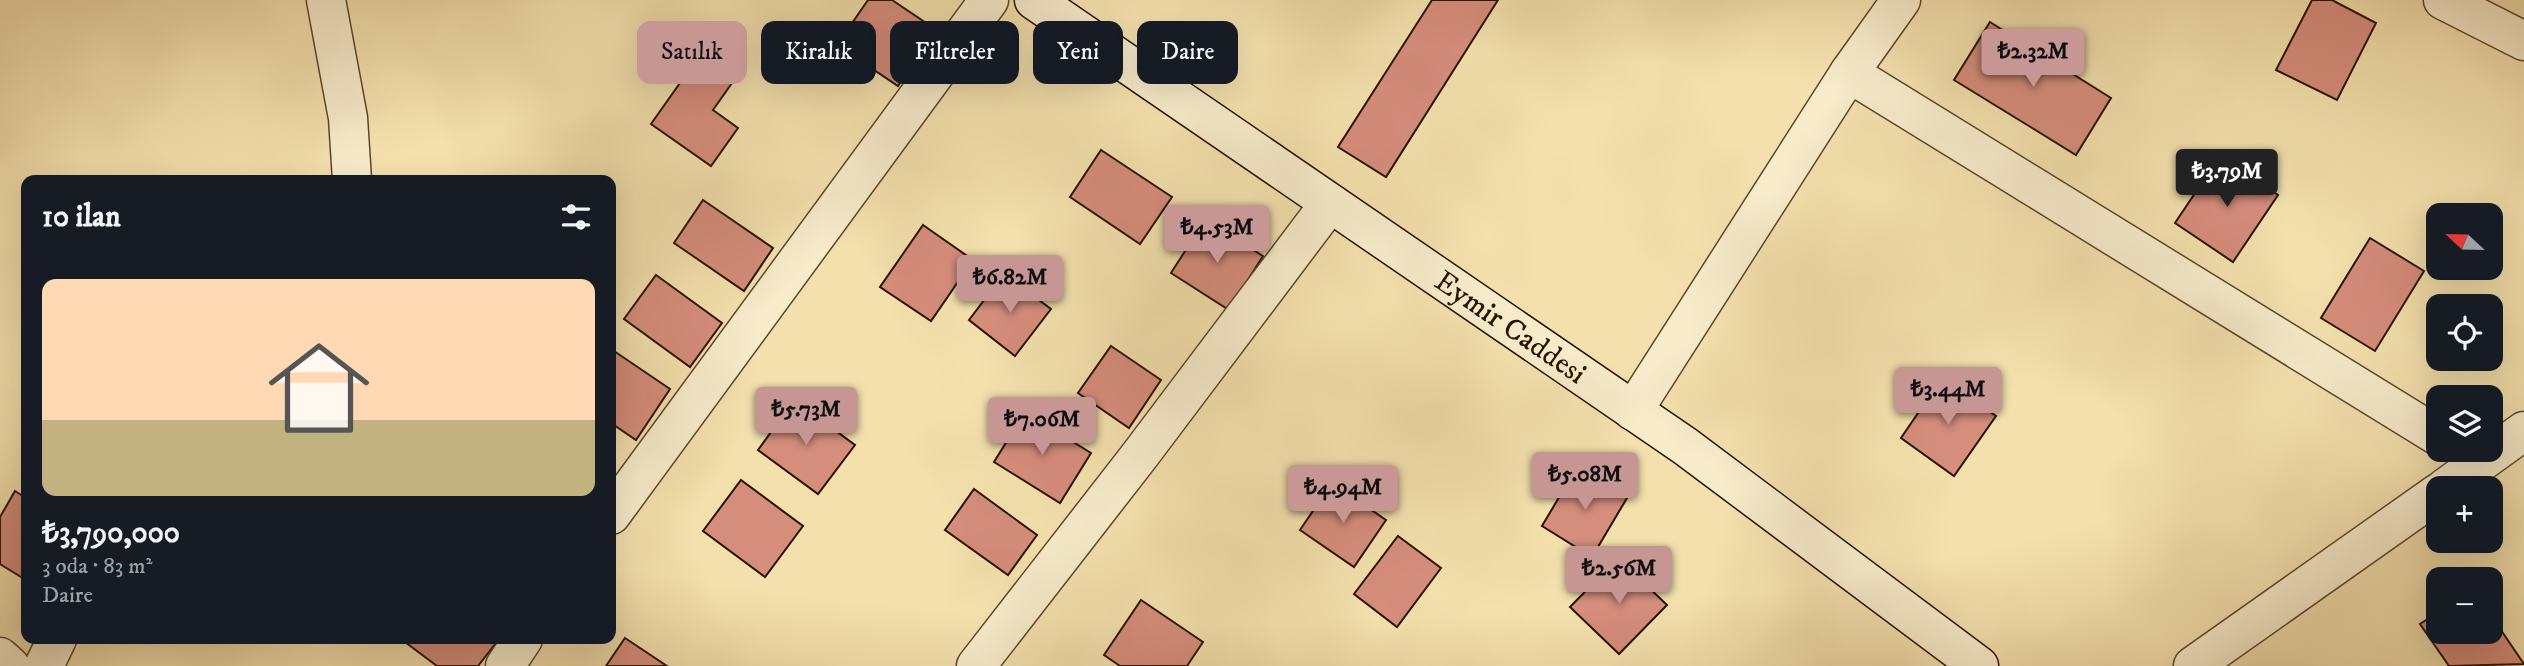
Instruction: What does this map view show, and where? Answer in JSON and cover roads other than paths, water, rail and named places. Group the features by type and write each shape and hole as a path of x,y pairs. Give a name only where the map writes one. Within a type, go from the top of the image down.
{"street":[{"path":"326,0 348,118 352,175"},
{"path":"616,507 989,0"},
{"name":"Eymir Caddesi","path":"1034,0 1685,446 1979,666"},
{"path":"1633,411 1849,74 1901,0"},
{"path":"2443,0 2524,41"},
{"path":"1849,74 2426,429"},
{"path":"976,666 1140,455 1330,203"},
{"path":"2503,441 2524,431"},
{"path":"2454,476 2465,462"},
{"path":"2193,666 2426,501"},
{"path":"44,666 55,644"},
{"path":"505,666 520,644"},
{"path":"0,657 10,666"}]}
